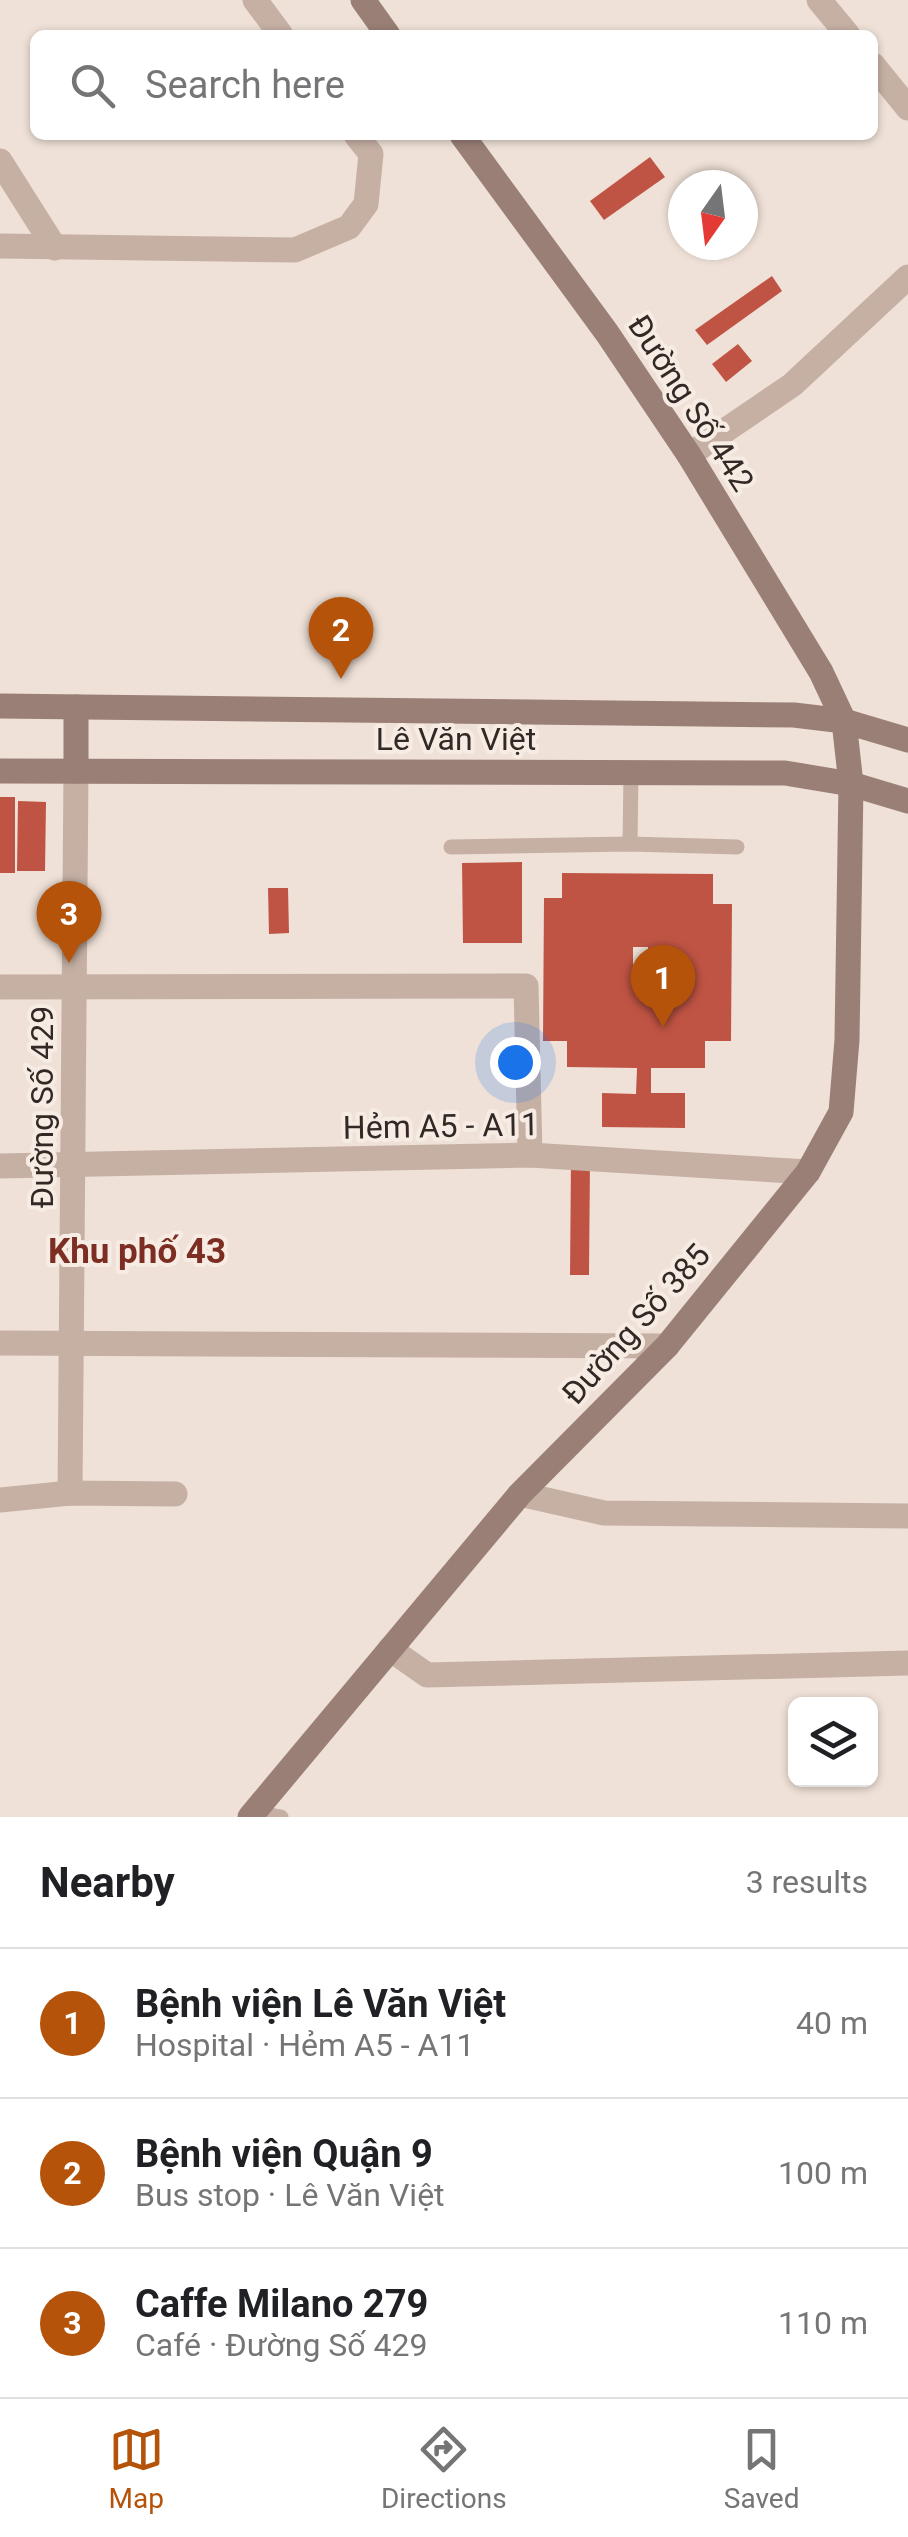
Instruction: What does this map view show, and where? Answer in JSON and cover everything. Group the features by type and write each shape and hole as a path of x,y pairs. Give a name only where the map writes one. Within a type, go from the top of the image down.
{"street":[{"path":"255,0 277,30"},
{"path":"362,0 384,30"},
{"path":"819,0 844,30"},
{"path":"878,71 908,108"},
{"path":"0,246 296,250 349,226 366,204 371,154 360,140"},
{"name":"Đường Số 442","path":"466,140 608,332 821,672 844,721 851,784"},
{"path":"0,161 55,248"},
{"path":"689,456 792,385 908,277"},
{"name":"Lê Văn Việt","path":"0,706 794,716 844,721 908,740"},
{"path":"76,707 76,771"},
{"name":"Lê Văn Việt","path":"0,771 785,773 851,784 908,801"},
{"name":"Đường Số 429","path":"70,1493 76,771"},
{"name":"Đường Số 385","path":"252,1815 520,1494 668,1346 808,1172 841,1112 851,784"},
{"path":"0,988 526,986 530,1155"},
{"name":"Hẻm A5 - A11","path":"0,1166 530,1155 808,1172"},
{"path":"0,1343 668,1346"},
{"path":"0,1500 70,1493 175,1494"},
{"path":"520,1494 604,1513 908,1516"},
{"path":"390,1649 427,1675 908,1663"}],"lane":[{"path":"630,844 631,772"},
{"path":"451,847 737,847"},
{"path":"252,1815 280,1817"}],"building":[{"path":"650,157 665,177 604,220 590,201"},
{"path":"772,276 782,291 707,345 695,330"},
{"path":"738,344 752,361 726,382 712,364"},
{"path":"0,797 15,797 15,873 0,873"},
{"path":"18,801 46,802 45,871 17,871"},
{"path":"522,862 522,943 463,943 462,863"},
{"path":"562,873 713,874 713,904 732,904 731,1041 705,1041 705,1068 651,1068 651,1093 685,1093 685,1128 602,1127 602,1093 636,1094 637,1068 567,1067 567,1041 543,1041 544,898 562,898","holes":["633,947 648,947 648,967 633,966"]},
{"path":"268,888 288,888 289,933 269,934"},
{"path":"571,1161 590,1161 589,1275 570,1275"}],"place":[{"name":"Bệnh viện Quận 9","path":"341,679"},
{"name":"Caffe Milano 279","path":"69,963"},
{"name":"Bệnh viện Lê Văn Việt","path":"663,1027"}],"district":[{"name":"Khu phố 43","path":"137,1251"}]}
